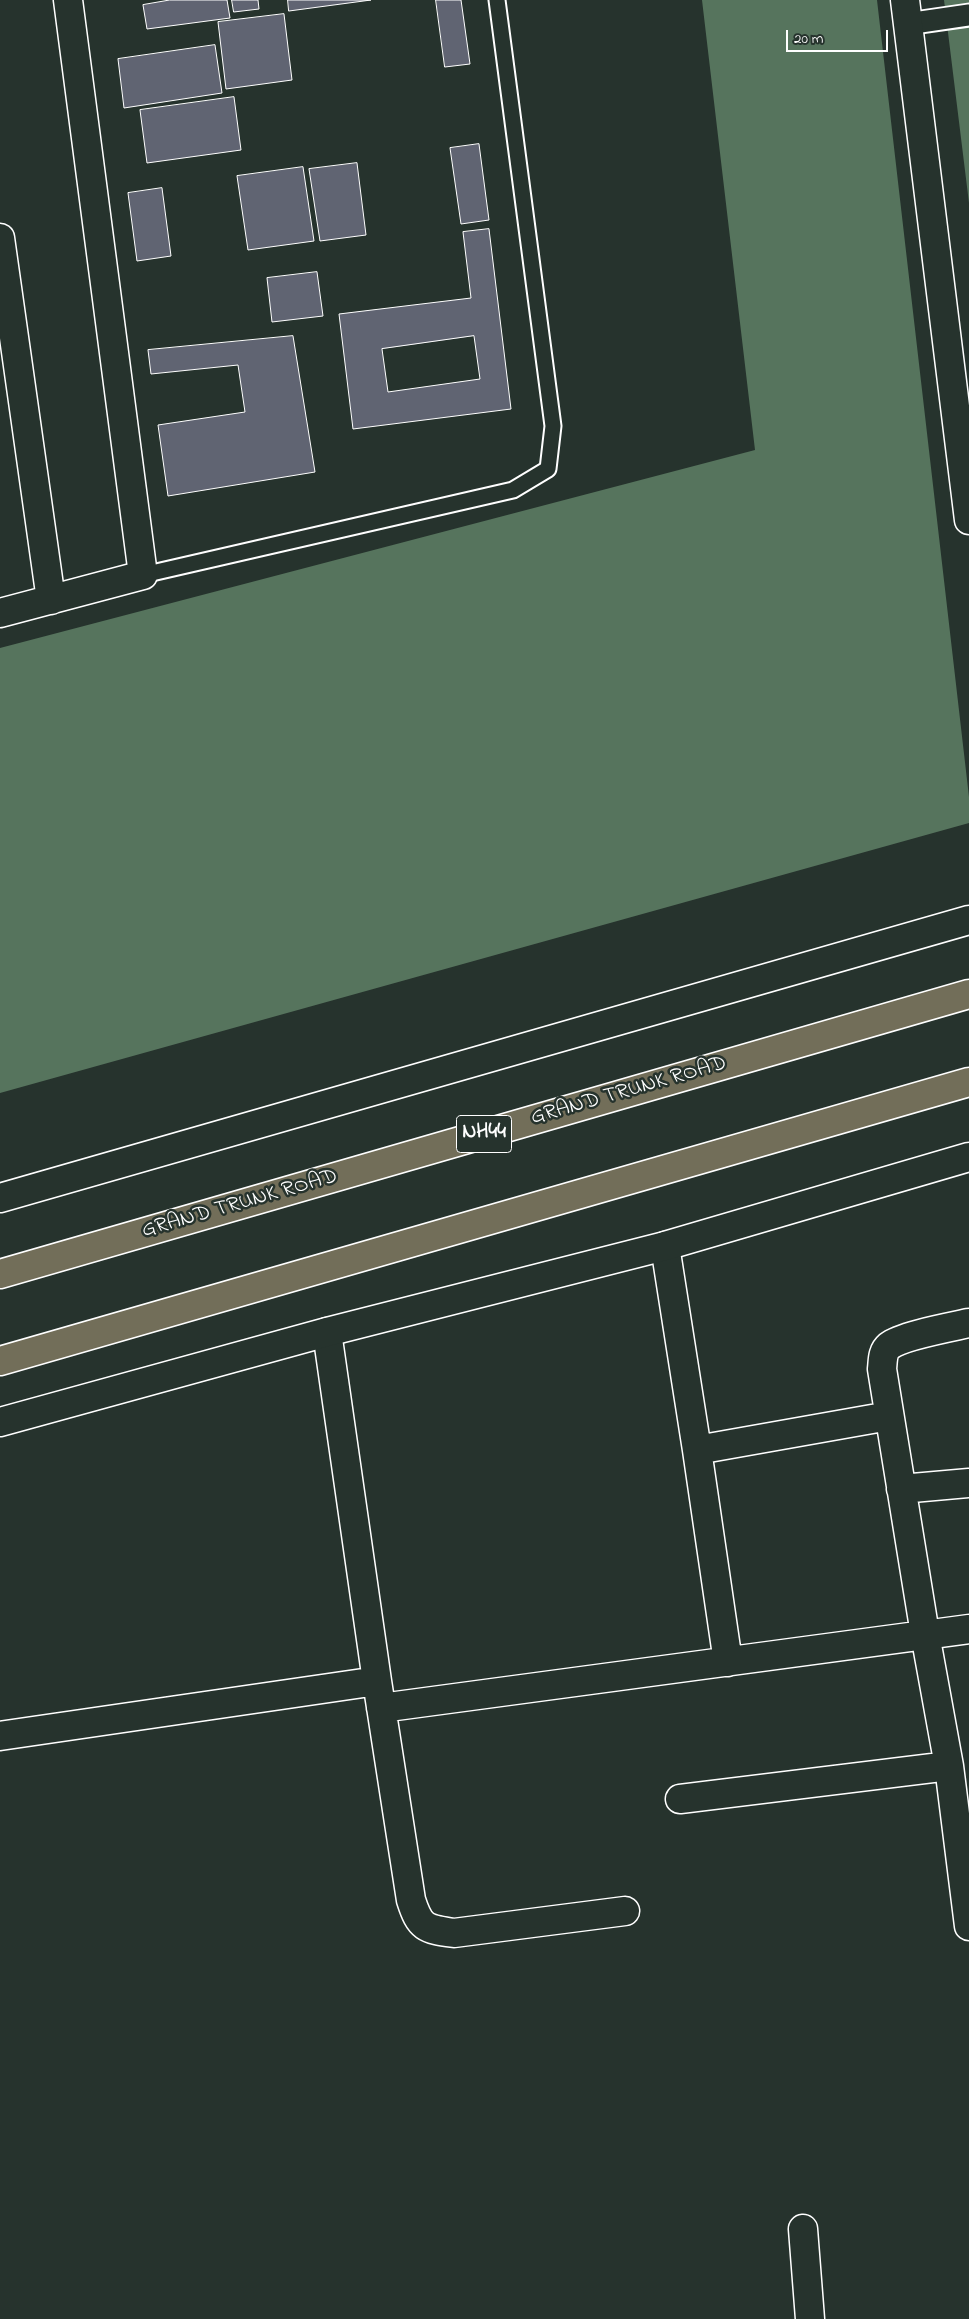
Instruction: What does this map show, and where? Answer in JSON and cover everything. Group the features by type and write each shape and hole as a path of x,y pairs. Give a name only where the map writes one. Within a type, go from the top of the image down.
{"highway":[{"name":"GRAND TRUNK ROAD","path":"0,1274 969,994"},
{"path":"0,1361 969,1082"}],"street":[{"path":"0,613 142,575 68,0"},
{"path":"969,15 906,12 969,520"},
{"path":"0,238 51,600"},
{"path":"0,1198 969,920"},
{"path":"0,1422 327,1332 664,1246 969,1158"},
{"path":"664,1246 697,1450 728,1662"},
{"path":"969,1323 901,1340 888,1347 883,1356 882,1369 925,1634 950,1766 965,1862 969,1926"},
{"path":"327,1332 381,1708 411,1900 418,1920 432,1930 454,1933 625,1911"},
{"path":"697,1450 889,1416"},
{"path":"901,1489 969,1483"},
{"path":"381,1708 969,1629"},
{"path":"0,1736 377,1681"},
{"path":"680,1799 950,1766"},
{"path":"803,2228 810,2319"}],"lane":[{"path":"142,575 513,490 548,469 553,426 497,0"}],"green space":[{"path":"702,0 877,0 969,797 969,823 0,1093 0,648 755,450"},
{"path":"944,0 969,0 969,203"}],"building":[{"path":"170,0 227,0 230,18 147,29 143,5"},
{"path":"232,0 258,0 259,9 234,12"},
{"path":"288,0 371,0 289,11"},
{"path":"436,0 461,0 470,64 445,67"},
{"path":"284,14 292,80 226,89 218,22"},
{"path":"215,45 222,93 124,108 118,59"},
{"path":"234,97 241,150 147,163 140,110"},
{"path":"479,144 489,220 461,224 450,148"},
{"path":"357,163 366,235 320,241 309,169"},
{"path":"303,167 314,241 248,250 237,176"},
{"path":"162,188 171,256 137,261 128,193"},
{"path":"489,229 511,409 353,429 339,314 471,298 463,232","holes":["474,336 480,379 388,392 382,349"]},
{"path":"317,272 323,316 272,322 267,278"},
{"path":"293,336 315,472 168,496 158,425 245,412 238,365 151,374 148,350"}]}
